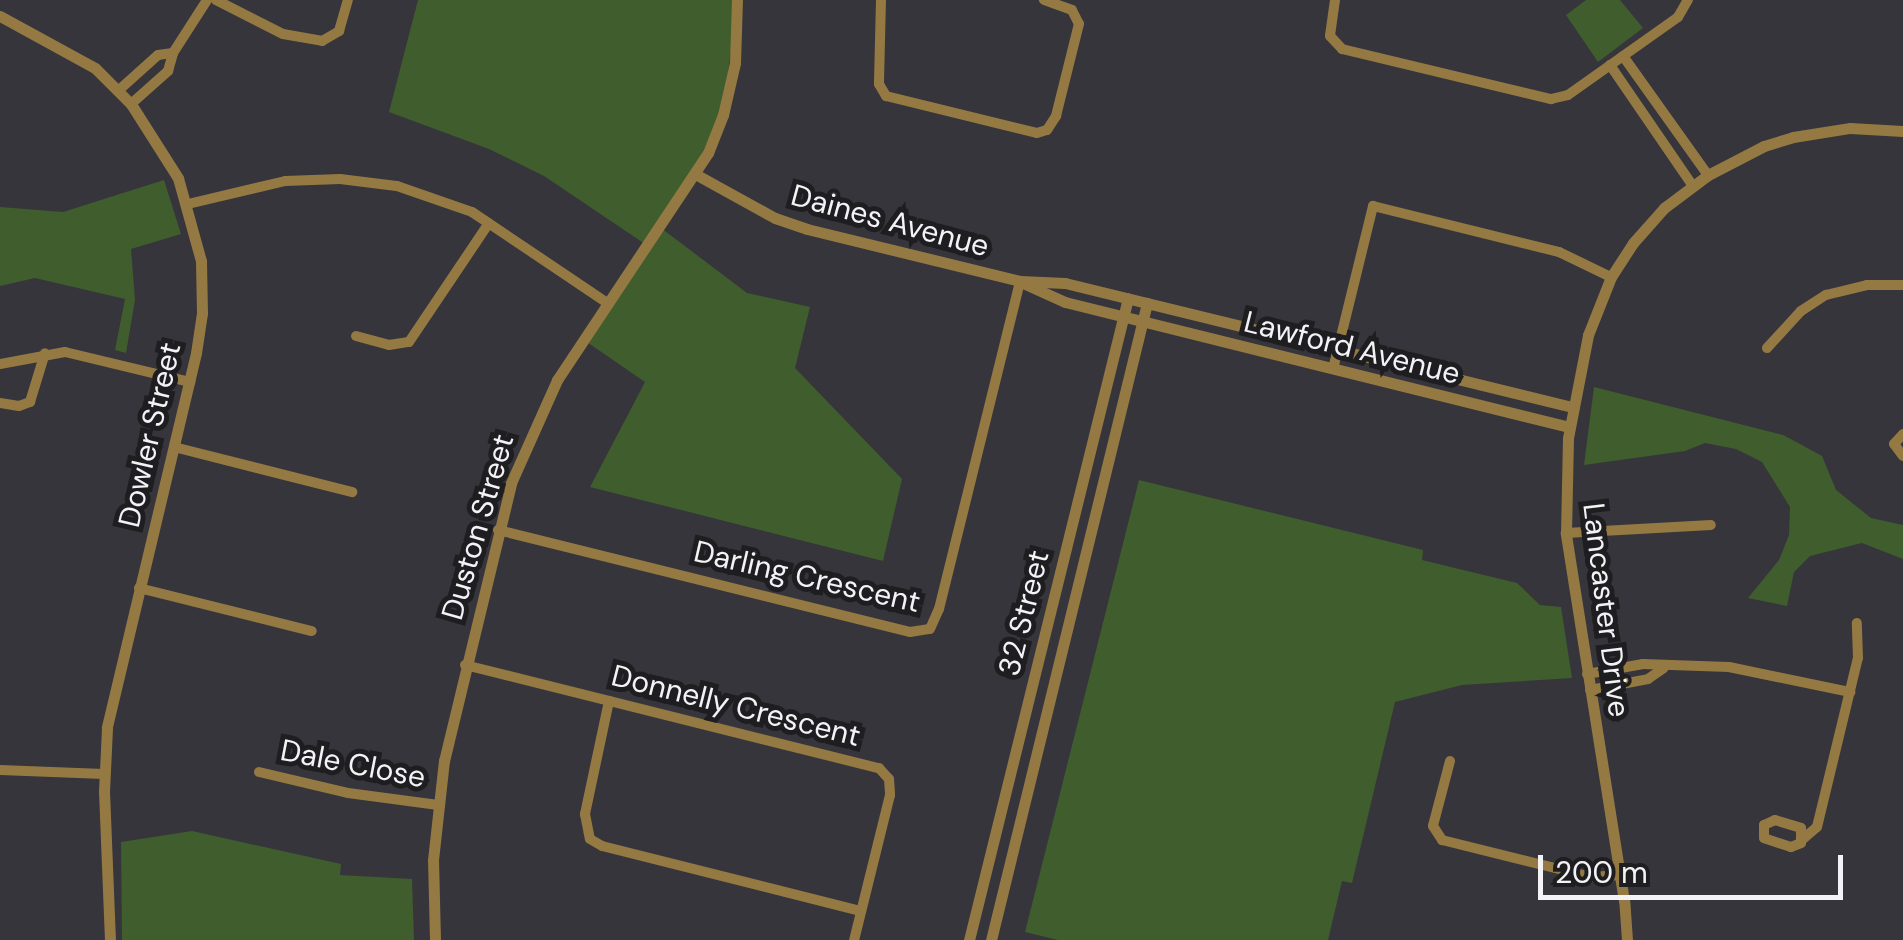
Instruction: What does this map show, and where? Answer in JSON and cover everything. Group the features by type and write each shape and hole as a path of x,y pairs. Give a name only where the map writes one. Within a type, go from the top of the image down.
{"street":[{"path":"131,104 168,70 173,53 207,0"},
{"path":"216,0 282,34 322,41 339,30 348,0"},
{"name":"Duston Street","path":"434,940 438,805 465,665 516,467 540,413 696,175 727,97 735,62 736,0"},
{"path":"881,0 879,80 886,96 1037,133 1046,130 1056,116 1079,24 1072,10 1044,0"},
{"path":"1335,0 1330,36 1342,48 1537,97 1568,95 1678,17 1688,0"},
{"name":"Dowler Street","path":"2,21 58,44 119,90 131,104 165,151 188,204 203,287 201,328 190,382 112,694 104,774 110,940"},
{"path":"119,90 158,55 173,53"},
{"path":"1624,56 1708,175"},
{"path":"1610,66 1692,186"},
{"name":"Lancaster Drive","path":"1626,940 1620,875 1566,533 1572,407 1588,335 1611,277 1643,231 1708,175 1792,136 1850,128 1903,131"},
{"name":"Daines Avenue","path":"696,175 792,225 1020,281 1064,283 1147,303"},
{"path":"188,204 272,183 340,179 422,192 489,222 609,304"},
{"path":"1334,368 1374,206 1559,252 1611,277"},
{"path":"356,336 389,346 409,342 489,222"},
{"name":"Daines Avenue","path":"1020,281 1058,300 1123,317"},
{"name":"Darling Crescent","path":"498,530 910,632 930,629 939,609 1020,281"},
{"path":"1766,348 1801,311 1826,295 1868,285 1903,284"},
{"name":"32 Street","path":"969,940 1128,298"},
{"name":"Lawford Avenue","path":"1147,303 1572,407"},
{"name":"32 Street","path":"991,940 1147,303"},
{"name":"Lawford Avenue","path":"1123,317 1570,428"},
{"path":"0,364 45,353 73,353 190,382"},
{"path":"0,403 19,406 30,402 45,353"},
{"path":"1903,434 1894,444 1903,456"},
{"path":"174,448 352,492"},
{"path":"1566,533 1711,525"},
{"path":"139,588 312,630"},
{"path":"1803,839 1817,827 1858,658 1857,623"},
{"path":"1587,674 1643,664 1746,669 1850,692"},
{"name":"Donnelly Crescent","path":"465,665 883,772 890,795 854,940"},
{"path":"1590,690 1648,679 1664,668"},
{"path":"609,701 584,822 586,835 595,844 861,911"},
{"path":"1450,760 1433,826 1442,840 1592,877 1620,875"},
{"path":"0,770 104,774"},
{"name":"Dale Close","path":"258,772 348,793 438,805"}],"green space":[{"path":"418,0 737,0 723,115 661,228 747,293 810,307 795,368 902,479 883,561 590,487 645,382 584,340 648,246 544,176 489,149 389,112"},
{"path":"1586,0 1620,0 1643,28 1598,62 1566,15"},
{"path":"164,180 181,234 131,249 135,300 126,353 115,350 125,299 35,278 0,286 0,207 63,212"},
{"path":"1594,387 1783,435 1822,456 1836,490 1871,518 1903,525 1903,559 1862,543 1810,556 1794,572 1787,606 1748,598 1779,560 1789,535 1790,507 1762,462 1736,449 1705,443 1685,451 1584,465"},
{"path":"1139,480 1423,550 1422,560 1517,583 1540,605 1561,607 1572,678 1462,685 1395,702 1352,883 1342,881 1328,940 1058,940 1025,932"},
{"path":"192,831 341,864 340,875 412,879 414,940 122,940 121,842"}]}
